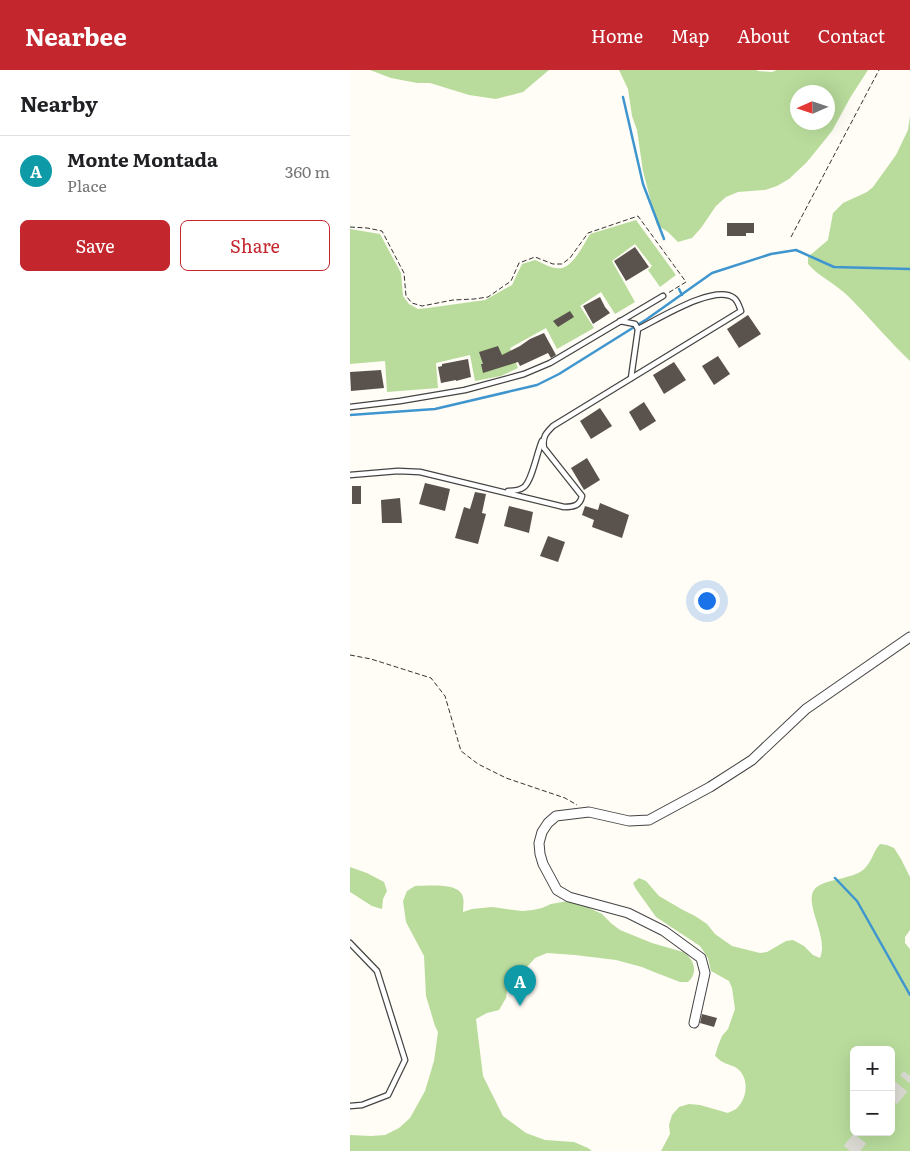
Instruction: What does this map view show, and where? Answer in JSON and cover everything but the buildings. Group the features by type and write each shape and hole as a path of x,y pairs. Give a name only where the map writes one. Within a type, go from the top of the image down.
{"street":[{"path":"694,1023 705,973 702,958 664,931 628,913 569,897 557,890 543,864 540,854 539,843 542,832 556,816 589,812 629,821 649,820 710,787 752,760 806,710 910,637"}],"lane":[{"path":"504,492 522,489 526,486 544,435 554,426 741,311 735,298 728,295 715,294 696,300 637,327 620,321"},
{"path":"350,407 465,390 524,374 550,363 663,296"},
{"path":"631,378 637,327"},
{"path":"350,474 398,471 420,472 564,507 576,505 581,501 582,496 544,448 542,442 544,435"},
{"path":"350,943 378,971 405,1060 388,1095 362,1105 350,1106"}],"path":[{"path":"791,236 879,70"},
{"path":"350,227 382,231 404,273 406,296 412,303 422,306 453,300 488,297 511,281 520,262 535,257 553,264 562,264 570,258 588,233 638,216 686,282 663,296"},
{"path":"350,655 371,659 432,678 445,696 461,750 485,768 506,778 565,798 589,812"}],"green space":[{"path":"370,70 549,70 523,92 496,99 469,95 430,83 417,83 391,78"},
{"path":"619,70 756,70 772,72 777,70 868,70 835,126 835,85 790,85 790,130 832,131 807,162 789,179 765,190 738,192 726,197 716,206 692,238 678,242 657,225 643,171 637,130 632,116 628,89"},
{"path":"910,116 910,361 848,296 808,264 808,257 828,240 833,213 843,203 867,192 873,187 896,155 908,130"},
{"path":"636,220 676,275 660,287 648,270 652,266 635,244 612,261 635,302 615,314 601,292 580,306 594,328 557,349 546,328 510,348 518,368 501,376 475,381 470,355 436,363 438,388 387,392 385,361 350,364 350,229 380,234 401,273 403,296 409,304 418,309 485,300 512,285 522,264 535,260 552,267 562,268 575,259 590,234"},
{"path":"880,844 887,845 894,848 910,877 910,930 905,937 905,943 910,949 910,1151 661,1151 670,1134 669,1125 672,1115 679,1107 689,1104 700,1105 728,1113 736,1109 741,1103 746,1088 739,1070 715,1056 735,1009 729,981 711,971 708,958 700,946 656,917 633,883 639,878 646,881 659,896 707,924 715,934 732,946 760,953 767,952 786,941 793,940 820,958 822,950 821,941 812,904 814,890 822,884 860,872 869,863"},
{"path":"350,867 384,882 387,891 383,899 382,909 372,906 350,892"},
{"path":"415,886 440,886 458,890 463,897 463,912 492,907 522,911 533,910 568,901 583,905 602,914 620,930 652,943 683,952 688,956 694,968 693,976 688,982 680,982 642,967 616,960 547,953 535,958 518,977 508,984 506,998 499,1010 487,1013 476,1019 483,1076 503,1116 526,1133 545,1140 574,1142 592,1151 350,1151 350,1135 385,1135 399,1128 410,1118 425,1091 434,1061 438,1032 426,996 424,956 406,922 403,901 407,891"}],"waterway":[{"path":"623,97 643,184 664,239"},
{"path":"350,415 435,409 537,385 559,374 647,319 712,273 771,254 796,250 834,267 910,269"},
{"path":"679,289 682,295"},
{"path":"835,878 857,901 910,995"}],"tunnel":[{"path":"895,1094 910,1076"},
{"path":"850,1151 862,1136"}],"place":[{"name":"Monte Montada","path":"520,1006"}]}
